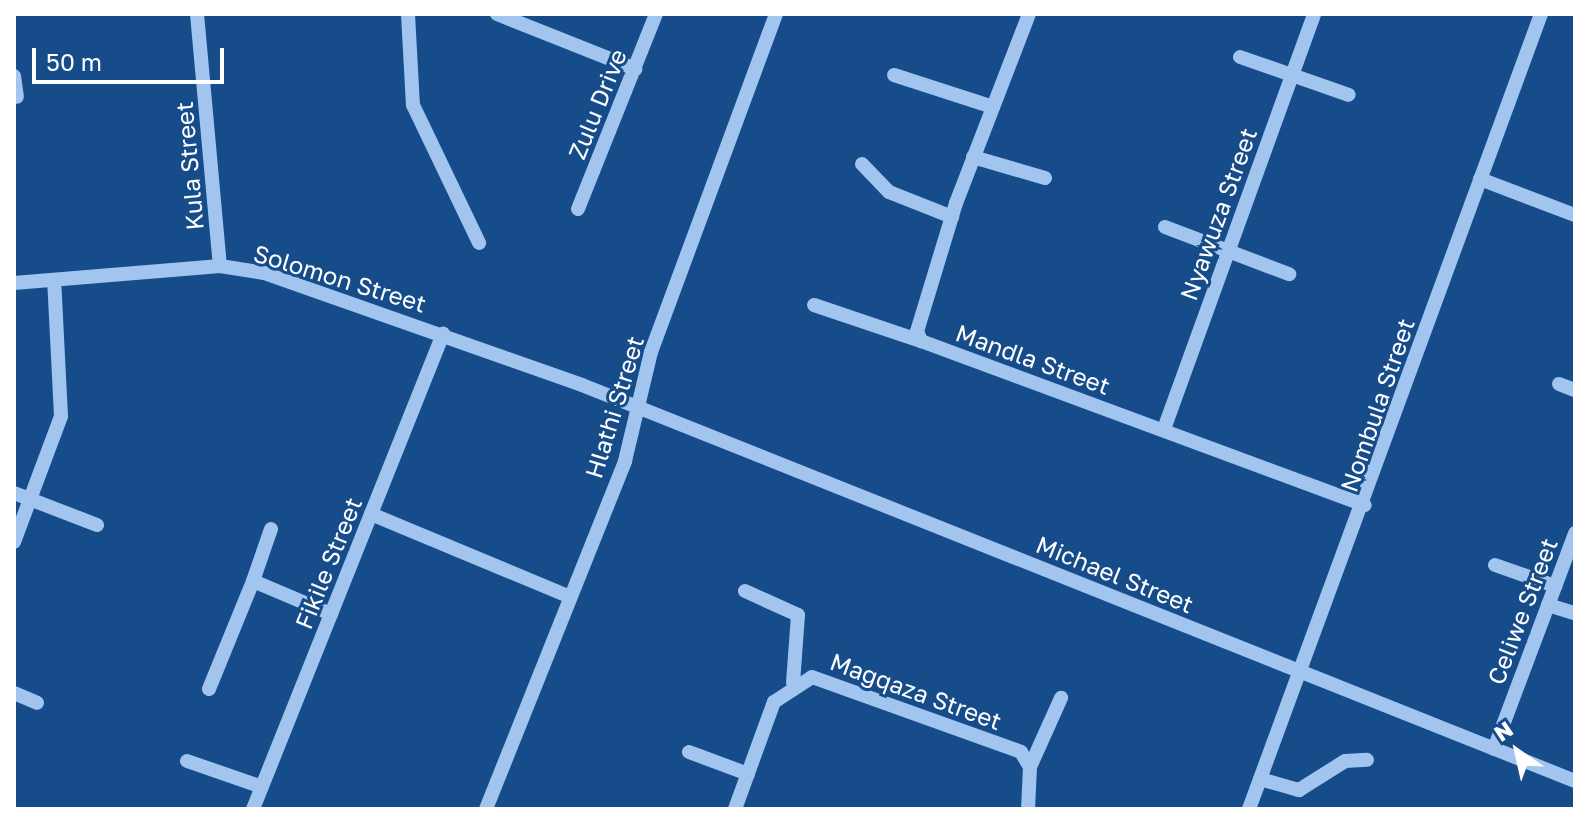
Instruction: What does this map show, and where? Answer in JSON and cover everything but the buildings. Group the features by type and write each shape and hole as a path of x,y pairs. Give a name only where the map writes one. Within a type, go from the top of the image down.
{"street":[{"name":"Kula Street","path":"197,14 220,266"},
{"path":"408,14 413,105 479,243"},
{"path":"497,14 635,69"},
{"name":"Zulu Drive","path":"578,209 656,14"},
{"name":"Hlathi Street","path":"486,809 568,596 625,461 651,352 776,14"},
{"name":"Mandla Street","path":"1029,14 952,217 917,331 921,341 1365,505"},
{"name":"Nyawuza Street","path":"1164,429 1314,14"},
{"name":"Nombula Street","path":"1249,809 1299,671 1365,505 1541,14"},
{"path":"1240,57 1291,78 1349,95"},
{"path":"894,75 993,107"},
{"path":"14,76 17,97"},
{"path":"973,157 1045,178"},
{"path":"862,164 881,187 952,217"},
{"path":"1480,179 1575,215"},
{"path":"1165,227 1289,274"},
{"name":"Solomon Street","path":"14,283 220,266 264,273 443,334 638,408"},
{"path":"14,542 61,416 54,280"},
{"path":"814,305 921,341"},
{"name":"Fikile Street","path":"253,809 443,334"},
{"path":"1559,384 1575,390"},
{"name":"Michael Street","path":"638,408 1575,781"},
{"path":"14,493 97,525"},
{"path":"371,514 568,596"},
{"path":"209,689 271,529"},
{"name":"Celiwe Street","path":"1494,749 1575,533"},
{"path":"1495,565 1555,586"},
{"path":"253,581 331,614"},
{"path":"745,591 798,615 793,683"},
{"path":"1548,605 1575,613"},
{"name":"Magqaza Street","path":"735,809 774,702 793,683 812,677 1021,752 1030,767"},
{"path":"14,693 37,703"},
{"path":"1031,808 1030,767 1061,698"},
{"path":"689,752 748,774"},
{"path":"1260,779 1299,790 1345,761 1367,760"},
{"path":"187,761 262,787"}]}
